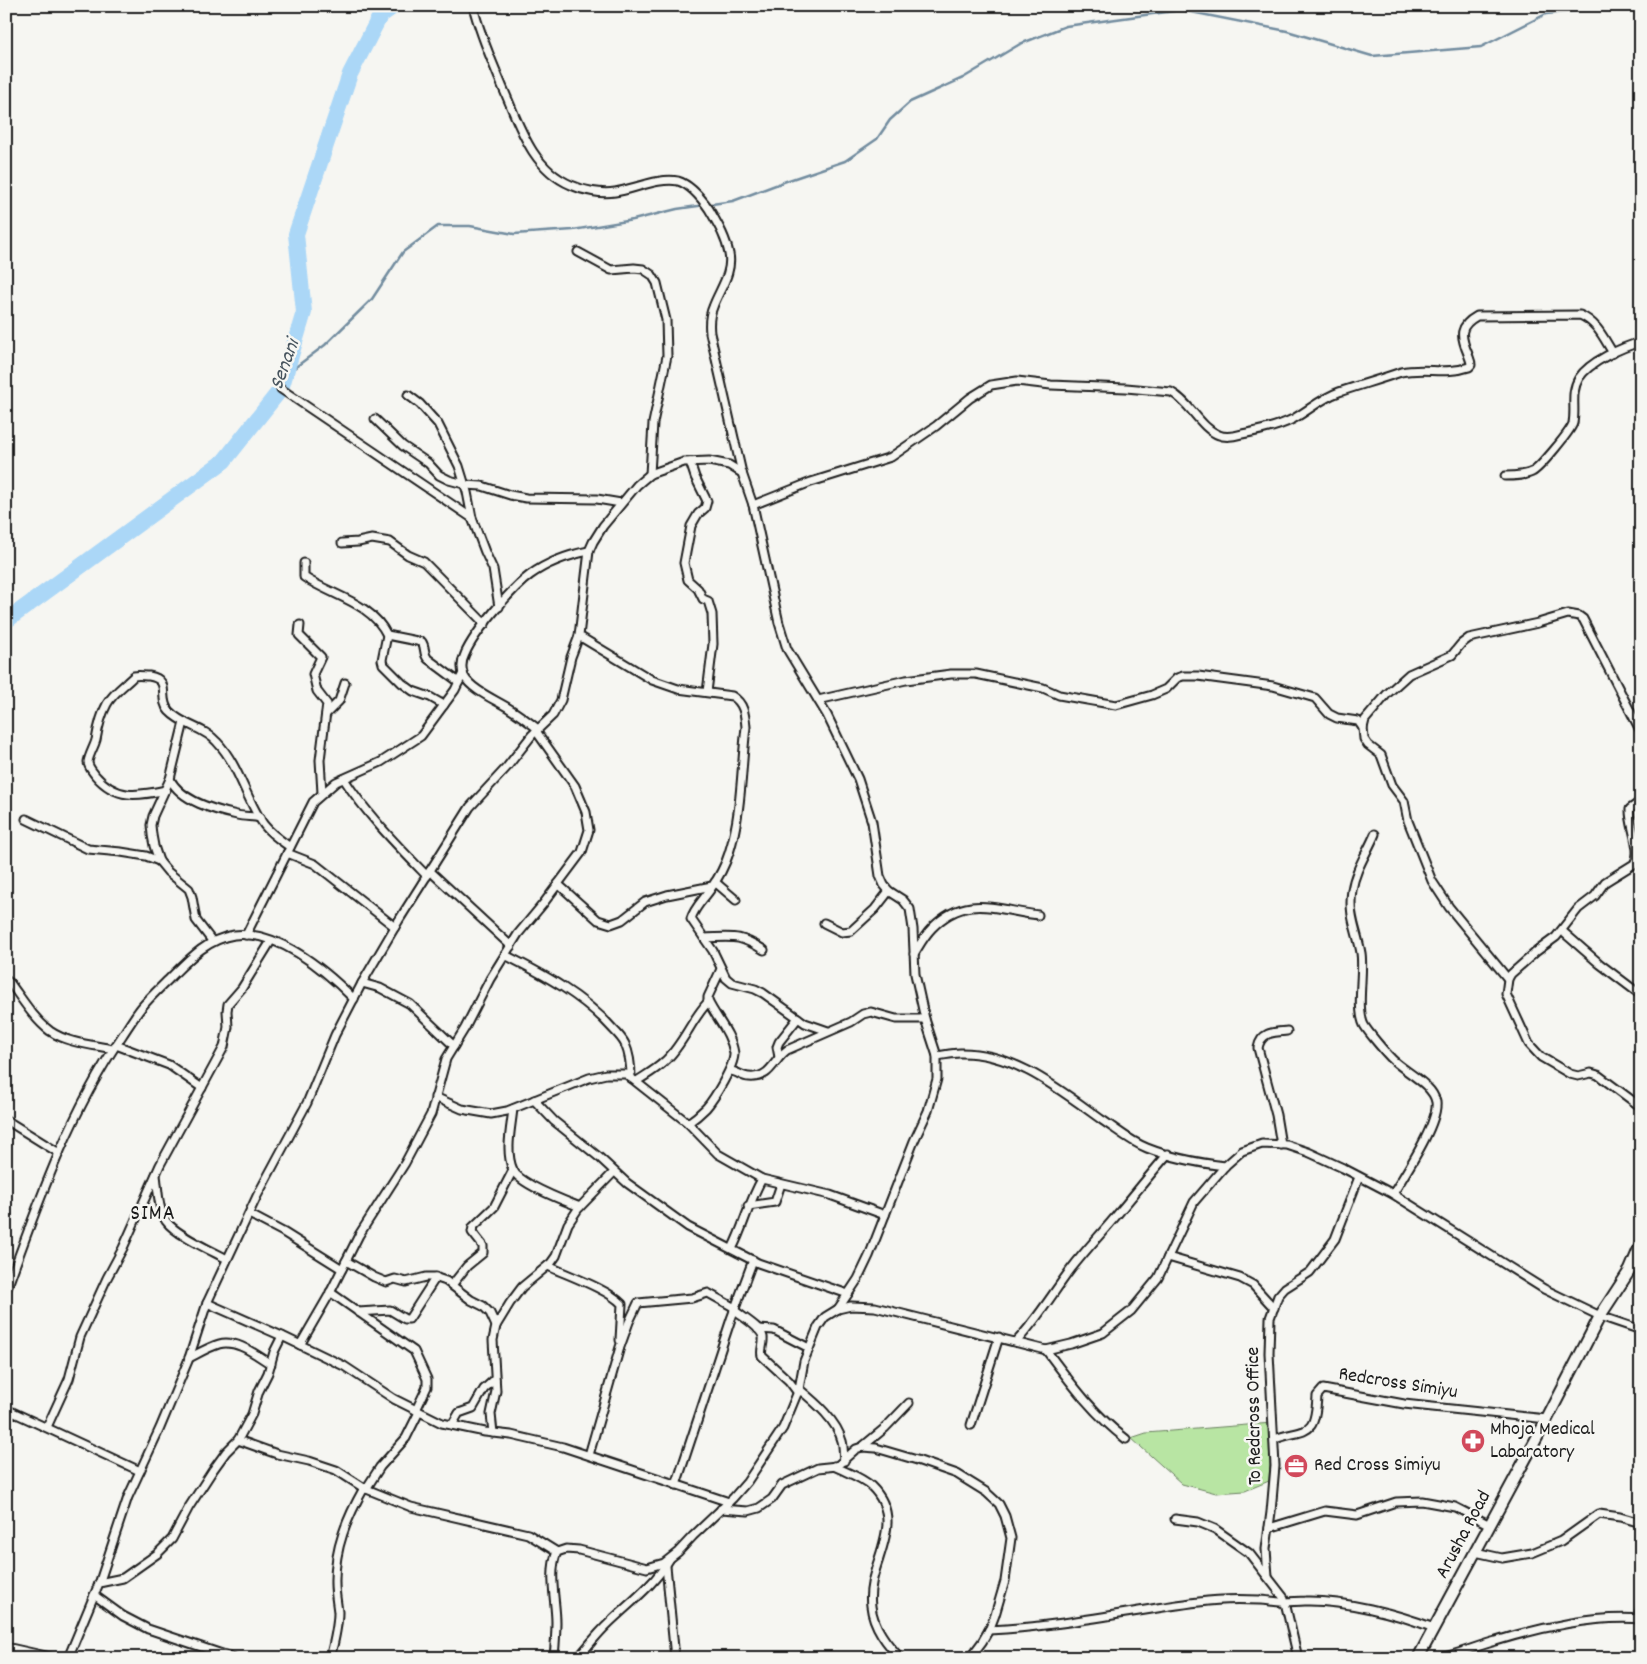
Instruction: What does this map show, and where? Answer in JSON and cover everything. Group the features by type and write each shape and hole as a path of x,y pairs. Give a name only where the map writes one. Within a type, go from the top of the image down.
{"main road":[{"name":"Arusha Road","path":"1418,1658 1547,1419 1600,1316 1630,1270 1641,1244"}],"street":[{"path":"473,6 486,48 523,136 538,159 552,174 570,185 601,192 614,192 655,182 676,181 684,183 700,198 716,220 725,238 730,255 728,273 710,315 710,333 742,473 753,506 779,623 787,649 827,715 858,779 872,822 880,876 884,886 903,900 910,909 914,929 913,954 915,974 925,1019 937,1056 937,1079 928,1112 914,1141 869,1256 858,1279 838,1309"},
{"path":"578,252 610,270 643,269 652,275 657,283 666,320 667,356 653,423 650,474"},
{"path":"753,506 811,482 891,457 936,426 970,398 991,385 1004,382 1017,381 1051,385 1171,392 1192,409 1210,429 1220,436 1230,437 1275,426 1293,419 1332,395 1401,372 1411,370 1446,372 1469,367 1472,365 1465,344 1463,329 1464,324 1477,316 1580,316 1592,322 1600,330 1613,353"},
{"path":"1505,476 1528,473 1540,466 1573,425 1573,396 1579,377 1619,349 1641,342"},
{"path":"281,389 472,518"},
{"path":"408,395 420,404 438,424 459,466 472,518 493,569 499,607"},
{"path":"375,419 403,446 428,463 439,475 449,480 482,486 526,498 597,499 621,504"},
{"path":"68,1658 99,1583 128,1497 160,1428 189,1358 207,1303 249,1214 307,1103 335,1035 395,926 470,807 490,788 537,730 553,715 561,700 571,657 579,636 589,551 603,526 637,485 650,474 690,462 715,461 729,465 742,473"},
{"path":"690,462 707,501 705,508 698,514 691,526 684,563 688,580 700,592 703,599 708,601 712,614 713,644 707,692"},
{"path":"342,543 378,538 390,542 424,562 485,624"},
{"path":"300,1345 359,1236 405,1163 431,1114 446,1059 505,955 518,934 582,852 589,830 586,812 575,786 537,730 511,710 471,685 461,668 464,655 485,624 529,576 569,554 589,551"},
{"path":"304,563 304,577 370,613 380,624 386,636 383,664 402,684 444,705"},
{"path":"1508,979 1449,907 1432,881 1408,821 1404,801 1392,785 1381,755 1368,745 1364,739 1363,728 1365,720 1381,701 1409,674 1452,655 1469,638 1538,623 1568,614 1579,616 1586,624 1641,732"},
{"path":"300,625 299,635 321,657 313,674 317,690 327,704 320,760 322,793"},
{"path":"386,636 422,642 428,660 459,682"},
{"path":"579,636 652,680 678,689 732,696 739,700 744,711 746,727 736,826 729,854 714,884 693,912 691,919 713,951 726,978 732,983 755,989 810,1025 828,1031"},
{"path":"246,935 313,802 322,793 344,779 382,762 416,740 425,732 463,674"},
{"path":"818,700 906,680 951,674 976,674 1043,688 1059,695 1116,705 1166,688 1177,678 1198,676 1273,686 1308,696 1318,700 1328,714 1337,718 1358,721 1363,728"},
{"path":"166,790 144,795 128,795 115,791 103,784 89,767 88,762 94,749 99,725 108,702 134,676 154,677 161,681 164,690 164,703 173,715 209,733 219,743 239,776 260,818 273,835 289,850 315,864 395,926"},
{"path":"326,714 339,702 345,683"},
{"path":"184,722 170,779 153,816 151,825 154,846 160,862 168,872 189,889 196,920 212,941"},
{"path":"170,779 174,788 187,797 207,806 260,818"},
{"path":"344,779 357,800 428,874 511,946"},
{"path":"1641,801 1630,809 1629,820 1637,848 1637,860 1629,868 1605,882 1595,896 1578,909 1556,937 1537,951 1508,979 1506,994 1530,1044 1541,1057 1570,1074 1578,1076 1591,1073 1598,1075 1641,1107"},
{"path":"26,819 88,849 146,856 160,862"},
{"path":"1376,834 1354,879 1350,904 1352,925 1361,954 1364,1024 1391,1059 1431,1091 1436,1103 1434,1117 1426,1137 1392,1194"},
{"path":"558,884 598,920 611,924 622,920 645,902 714,884 736,900"},
{"path":"824,923 842,932 851,931 875,909 889,891"},
{"path":"913,954 930,930 944,917 966,907 980,906 1038,915"},
{"path":"1562,931 1600,964 1641,994"},
{"path":"6,1291 30,1224 59,1153 104,1063 141,1008 184,964 212,941 246,935 281,944 319,967 354,1000"},
{"path":"704,938 734,936 744,938 764,950"},
{"path":"47,1428 69,1379 87,1321 156,1175 226,1042 228,1027 226,1011 228,1004 242,988 270,941"},
{"path":"505,955 526,965 586,1003 609,1025 624,1042 634,1080"},
{"path":"688,1123 707,1107 730,1071 734,1059 734,1052 722,1024 708,1002 708,997 721,969"},
{"path":"6,980 38,1020 51,1032 70,1040 114,1047 168,1065 202,1088"},
{"path":"362,983 388,991 410,1004 454,1046"},
{"path":"634,1080 666,1061 681,1041 694,1018 708,1002"},
{"path":"730,1071 735,1071 744,1076 758,1077 770,1071 778,1058 787,1050 851,1022 863,1014 871,1012 896,1018 925,1019"},
{"path":"778,1058 777,1047 779,1042 798,1018"},
{"path":"1281,1145 1276,1115 1258,1048 1259,1041 1264,1035 1287,1031"},
{"path":"937,1056 959,1053 978,1054 1009,1062 1037,1075 1146,1148 1194,1162 1225,1166"},
{"path":"435,1097 462,1109 490,1114 512,1109 588,1078 606,1074 626,1074 688,1123 718,1154 762,1179 830,1195 884,1215"},
{"path":"534,1100 554,1121 614,1172 688,1226 753,1260 848,1294"},
{"path":"512,1109 509,1151 513,1170 526,1182 580,1207"},
{"path":"6,1120 59,1153"},
{"path":"554,1658 556,1622 553,1578 554,1558 557,1552 566,1549 579,1550 647,1568 664,1563 671,1558 747,1482 783,1428 798,1391 804,1361 818,1327 825,1317 838,1309 851,1306 876,1306 1046,1350 1103,1333 1131,1310 1158,1278 1194,1202 1225,1166 1242,1151 1262,1144 1281,1145 1308,1152 1359,1177 1392,1194 1544,1289 1600,1316 1641,1330"},
{"path":"1016,1342 1044,1310 1092,1242 1168,1154"},
{"path":"452,1285 467,1266 483,1253 483,1246 472,1232 473,1227 494,1207 513,1170"},
{"path":"494,1433 491,1414 496,1391 493,1340 496,1326 522,1287 548,1266 556,1256 568,1224 580,1207 614,1172"},
{"path":"156,1175 160,1203 166,1221 173,1228 203,1247 227,1259"},
{"name":"To Redcross Office","path":"1268,1577 1266,1549 1275,1466 1270,1318 1278,1296 1285,1288 1310,1272 1336,1239 1359,1177"},
{"path":"732,1249 740,1234 748,1206 762,1179"},
{"path":"748,1206 775,1202 781,1184"},
{"path":"249,1214 283,1232 342,1269"},
{"path":"1168,1257 1240,1278 1253,1285 1274,1308"},
{"path":"676,1485 753,1260"},
{"path":"346,1261 374,1278 386,1282 395,1279 406,1282 426,1276 436,1277 452,1285 471,1300 483,1306 490,1313 496,1326"},
{"path":"548,1266 594,1287 622,1304 620,1347"},
{"path":"358,1312 390,1310 408,1319 436,1277"},
{"path":"330,1292 414,1351 428,1379 427,1387 406,1438 380,1467 365,1489 348,1519 340,1541 334,1584 338,1612 337,1632 330,1658"},
{"path":"589,1455 620,1347 637,1304 641,1302 692,1298 708,1293 735,1309 761,1331 763,1338 762,1356 798,1391 822,1410 834,1425 842,1441 844,1462"},
{"path":"207,1303 344,1366 394,1399 442,1423 563,1447 729,1502"},
{"path":"758,1329 774,1330 809,1348"},
{"path":"99,1583 123,1578 141,1566 172,1539 189,1507 213,1470 226,1452 238,1440 252,1414 274,1352 282,1336"},
{"path":"972,1425 999,1337"},
{"path":"189,1358 221,1343 228,1343 240,1346 271,1364"},
{"path":"1046,1350 1068,1379 1104,1420 1126,1439"},
{"path":"452,1425 460,1413 473,1408 484,1389 494,1379"},
{"name":"Redcross Simiyu","path":"1275,1439 1289,1434 1305,1432 1309,1429 1316,1408 1317,1396 1323,1390 1404,1404 1547,1419"},
{"path":"721,1509 748,1511 758,1508 772,1499 782,1485 818,1468 834,1466 844,1462 856,1449 862,1447 886,1428 909,1403"},
{"path":"6,1409 140,1471"},
{"path":"238,1440 277,1454 309,1461 336,1470 365,1489 412,1507 528,1534 557,1552"},
{"path":"862,1447 876,1448 957,1474 986,1492 999,1504 1005,1516 1011,1538 1005,1581 989,1630 970,1658"},
{"path":"834,1466 870,1486 881,1499 886,1510 888,1521 884,1547 873,1578 870,1605 883,1637 902,1658"},
{"path":"1269,1528 1325,1511 1357,1515 1396,1502 1422,1501 1455,1508 1490,1525"},
{"path":"1475,1552 1502,1558 1532,1553 1561,1541 1599,1514 1641,1523"},
{"path":"1175,1519 1198,1522 1215,1529 1249,1553 1284,1598 1298,1658"},
{"path":"578,1658 609,1623 646,1589 671,1558"},
{"path":"666,1566 675,1658"},
{"path":"94,1595 123,1616 148,1629 234,1658"},
{"path":"989,1630 1045,1626 1078,1619 1201,1602 1260,1600 1285,1602 1305,1600 1340,1604 1380,1612 1434,1628"},
{"path":"1440,1658 1534,1630 1598,1620 1639,1619 1641,1608"},
{"path":"6,1647 55,1658"}],"green space":[{"path":"1272,1423 1269,1481 1245,1491 1216,1493 1182,1484 1131,1438 1146,1433"}],"waterway":[{"name":"Senani","path":"6,621 224,461 281,389 304,312 296,234 350,74 380,16 394,6"},
{"path":"285,375 325,345 372,299 403,252 438,226 470,226 514,234 573,230 633,220 677,209 733,201 845,161 877,139 890,120 910,102 963,78 1020,44 1066,26 1181,10 1287,31 1372,56 1481,47 1546,14 1624,6"}],"place":[{"name":"Mhoja Medical Labaratory","path":"1473,1441"},
{"name":"Red Cross Simiyu","path":"1296,1466"}],"district":[{"name":"SIMA","path":"153,1214"}]}
